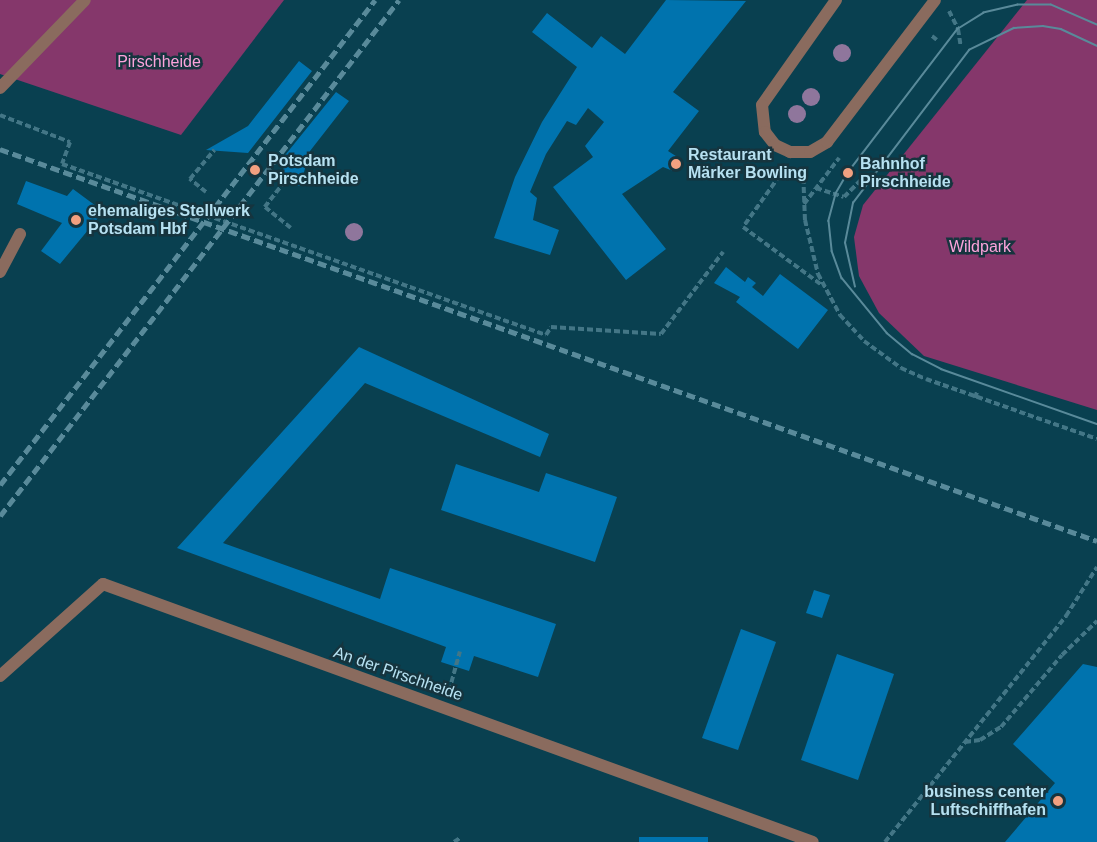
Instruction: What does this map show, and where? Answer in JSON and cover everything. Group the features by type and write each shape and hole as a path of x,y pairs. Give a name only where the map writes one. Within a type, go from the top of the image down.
{"street":[{"path":"0,88 86,0"},
{"path":"836,0 762,105 761,118 769,138 783,149 800,153 827,142 940,3"},
{"path":"0,272 20,234"},
{"name":"An der Pirschheide","path":"0,676 103,584 813,842"}],"path":[{"path":"940,3 958,29 961,47"},
{"path":"932,36 937,40"},
{"path":"0,115 70,142 62,164 546,335 551,327 661,334 723,252"},
{"path":"206,192 190,179 214,150"},
{"path":"800,153 743,226 824,287"},
{"path":"800,153 808,240 824,287 849,325 883,357 975,398 1097,439"},
{"path":"835,163 842,168"},
{"path":"285,180 266,207 291,228"},
{"path":"816,188 844,197 861,180"},
{"path":"975,398 977,392"},
{"path":"885,842 1066,616 1097,567"},
{"path":"964,742 980,740 1001,727 1096,623"},
{"path":"452,681 460,651"},
{"path":"454,842 460,838"}],"green space":[{"name":"Pirschheide","path":"0,0 284,0 181,135 0,74"},
{"name":"Wildpark","path":"1027,0 1097,0 1097,410 924,356 879,313 859,276 854,237 863,205"}],"building":[{"path":"666,0 746,1 673,92 699,111 668,151 679,158 673,171 663,167 622,194 666,249 626,280 553,187 593,157 585,146 604,122 588,108 576,125 567,121 546,154 530,192 537,198 533,220 559,230 550,255 494,238 515,177 542,122 577,67 532,32 547,13 592,48 601,36 625,54"},
{"path":"299,61 312,71 248,153 206,150 248,126"},
{"path":"336,92 349,101 310,151 300,186 285,181 282,159"},
{"name":"ehemaliges Stellwerk Potsdam Hbf","path":"26,181 67,196 73,189 96,206 91,213 98,218 60,264 41,251 62,223 17,204"},
{"path":"726,267 745,282 748,277 756,283 752,287 763,296 780,274 828,310 798,349 736,302 740,297 714,283"},
{"path":"359,347 549,434 540,457 365,383 223,543 380,599 390,568 556,624 538,677 474,656 469,671 441,662 446,647 177,548"},
{"path":"456,464 539,492 546,473 617,497 595,562 441,510"},
{"path":"814,590 830,595 822,618 806,613"},
{"path":"741,629 776,642 738,750 702,738"},
{"path":"837,654 894,674 858,780 801,760"},
{"path":"1083,664 1097,667 1097,842 1005,842 1055,783 1013,744"},
{"path":"639,837 708,837 708,842 639,842"}],"tram line":[{"path":"1097,25 1051,5 1018,5 984,13 958,29 848,173 836,194 829,221 832,251 842,278 887,333 912,354 941,369 1097,424"},
{"path":"855,287 845,243 853,203 969,50 1014,28 1043,26 1061,29 1097,46"}],"railway":[{"path":"0,485 375,0"},
{"path":"0,516 399,0"},
{"path":"0,149 1097,541"}],"place":[{"name":"Restaurant Märker Bowling","path":"676,164"},
{"name":"Potsdam Pirschheide","path":"255,170"},
{"name":"Bahnhof Pirschheide","path":"848,173"},
{"name":"ehemaliges Stellwerk Potsdam Hbf","path":"76,220"},
{"name":"business center Luftschiffhafen","path":"1058,801"}]}
